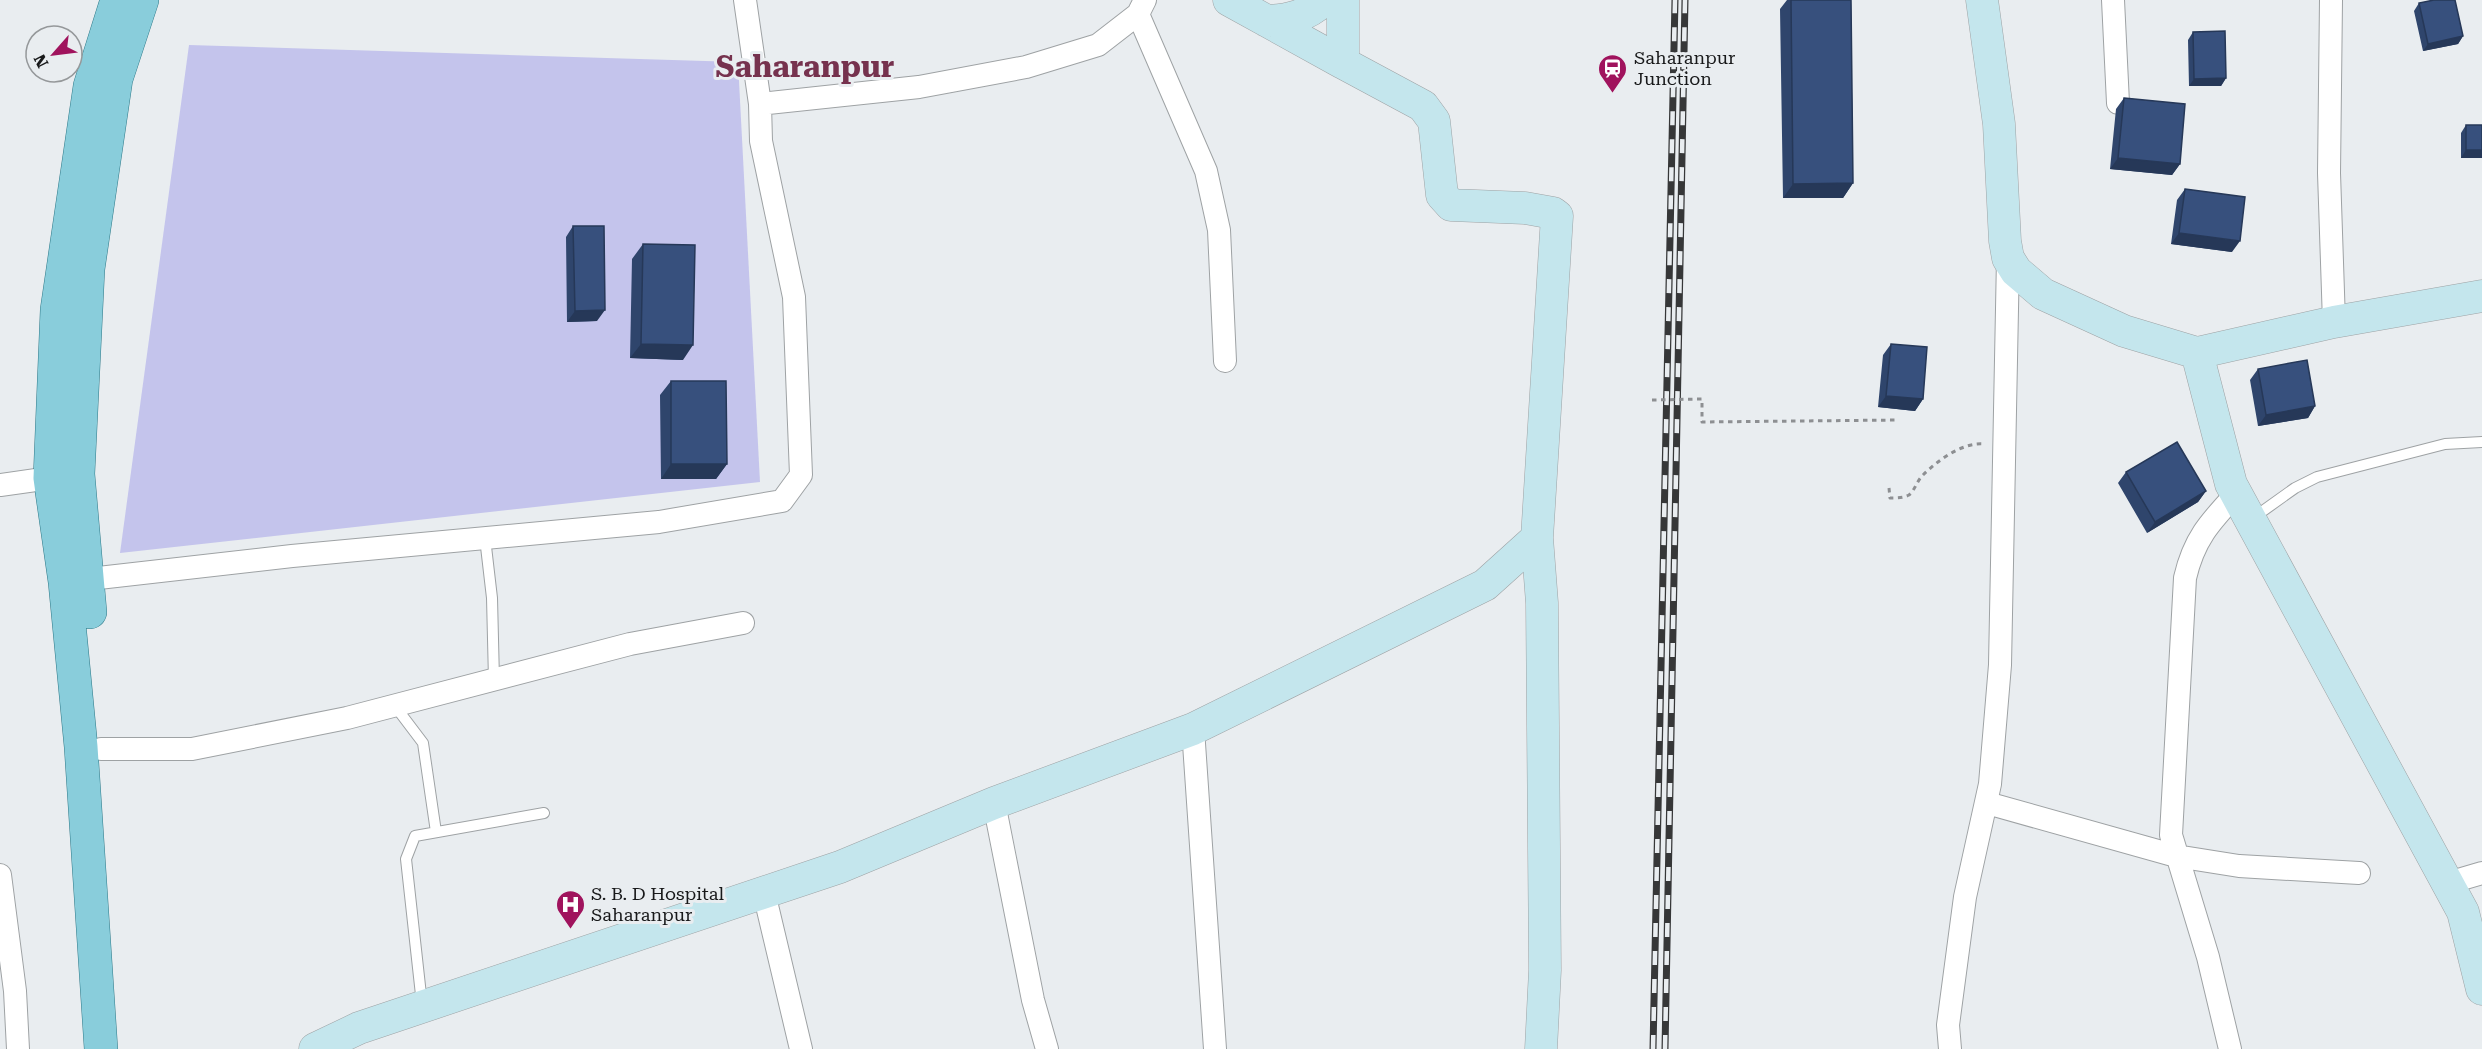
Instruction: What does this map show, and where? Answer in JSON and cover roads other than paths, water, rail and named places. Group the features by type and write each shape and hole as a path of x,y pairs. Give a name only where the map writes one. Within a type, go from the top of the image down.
{"main road":[{"path":"76,266 90,86 117,0"},
{"path":"123,1049 101,749 76,580 64,476 57,310 76,266 116,79 142,0"},
{"path":"76,580 81,747 101,1049"}],"street":[{"path":"76,580 659,522 782,501 801,474 794,297 761,141 760,104 745,0"},
{"path":"1229,0 1423,106 1434,121 1442,195 1451,205 1525,208 1553,213 1557,216 1537,538 1542,603 1545,970 1541,1049"},
{"path":"1267,21 1289,20 1311,10 1324,0"},
{"path":"1343,0 1343,63"},
{"path":"1950,1049 1948,1025 1965,897 1987,803 2000,665 2008,258 2005,241 1999,124 1982,0"},
{"path":"2113,0 2118,103"},
{"path":"2331,0 2328,173 2334,322"},
{"path":"760,104 918,87 1026,68 1098,45 1141,7 1206,171 1219,230 1225,361"},
{"path":"2008,258 2025,280 2043,294 2124,331 2197,353 2334,322 2482,296"},
{"path":"2197,353 2231,484 2463,912 2482,989"},
{"path":"0,485 64,476"},
{"path":"2230,1049 2208,957 2171,835 2186,578 2190,560 2207,525 2243,507"},
{"path":"315,1049 359,1028 840,867 994,803 1193,729 1485,585 1537,538"},
{"path":"101,749 192,749 346,718 630,644 743,623"},
{"path":"1193,729 1215,1049"},
{"path":"994,803 1033,1000 1047,1049"},
{"path":"1987,803 2176,856 2239,866 2359,873"},
{"path":"2448,884 2482,873"},
{"path":"0,875 15,991 18,1049"},
{"path":"764,892 801,1049"},
{"path":"0,999 17,1019"}],"lane":[{"path":"2243,507 2318,477 2445,444 2482,442"},
{"path":"484,538 492,598 494,680"},
{"path":"395,706 423,743 436,832"},
{"path":"423,1007 406,859 416,836 544,813"}],"railway":[{"path":"1653,1049 1675,0"},
{"path":"1665,1049 1685,0"}],"place":[{"name":"Saharanpur Junction","path":"1613,94"},
{"name":"S. B. D Hospital Saharanpur","path":"570,930"}],"district":[{"name":"Saharanpur","path":"805,67"}]}
